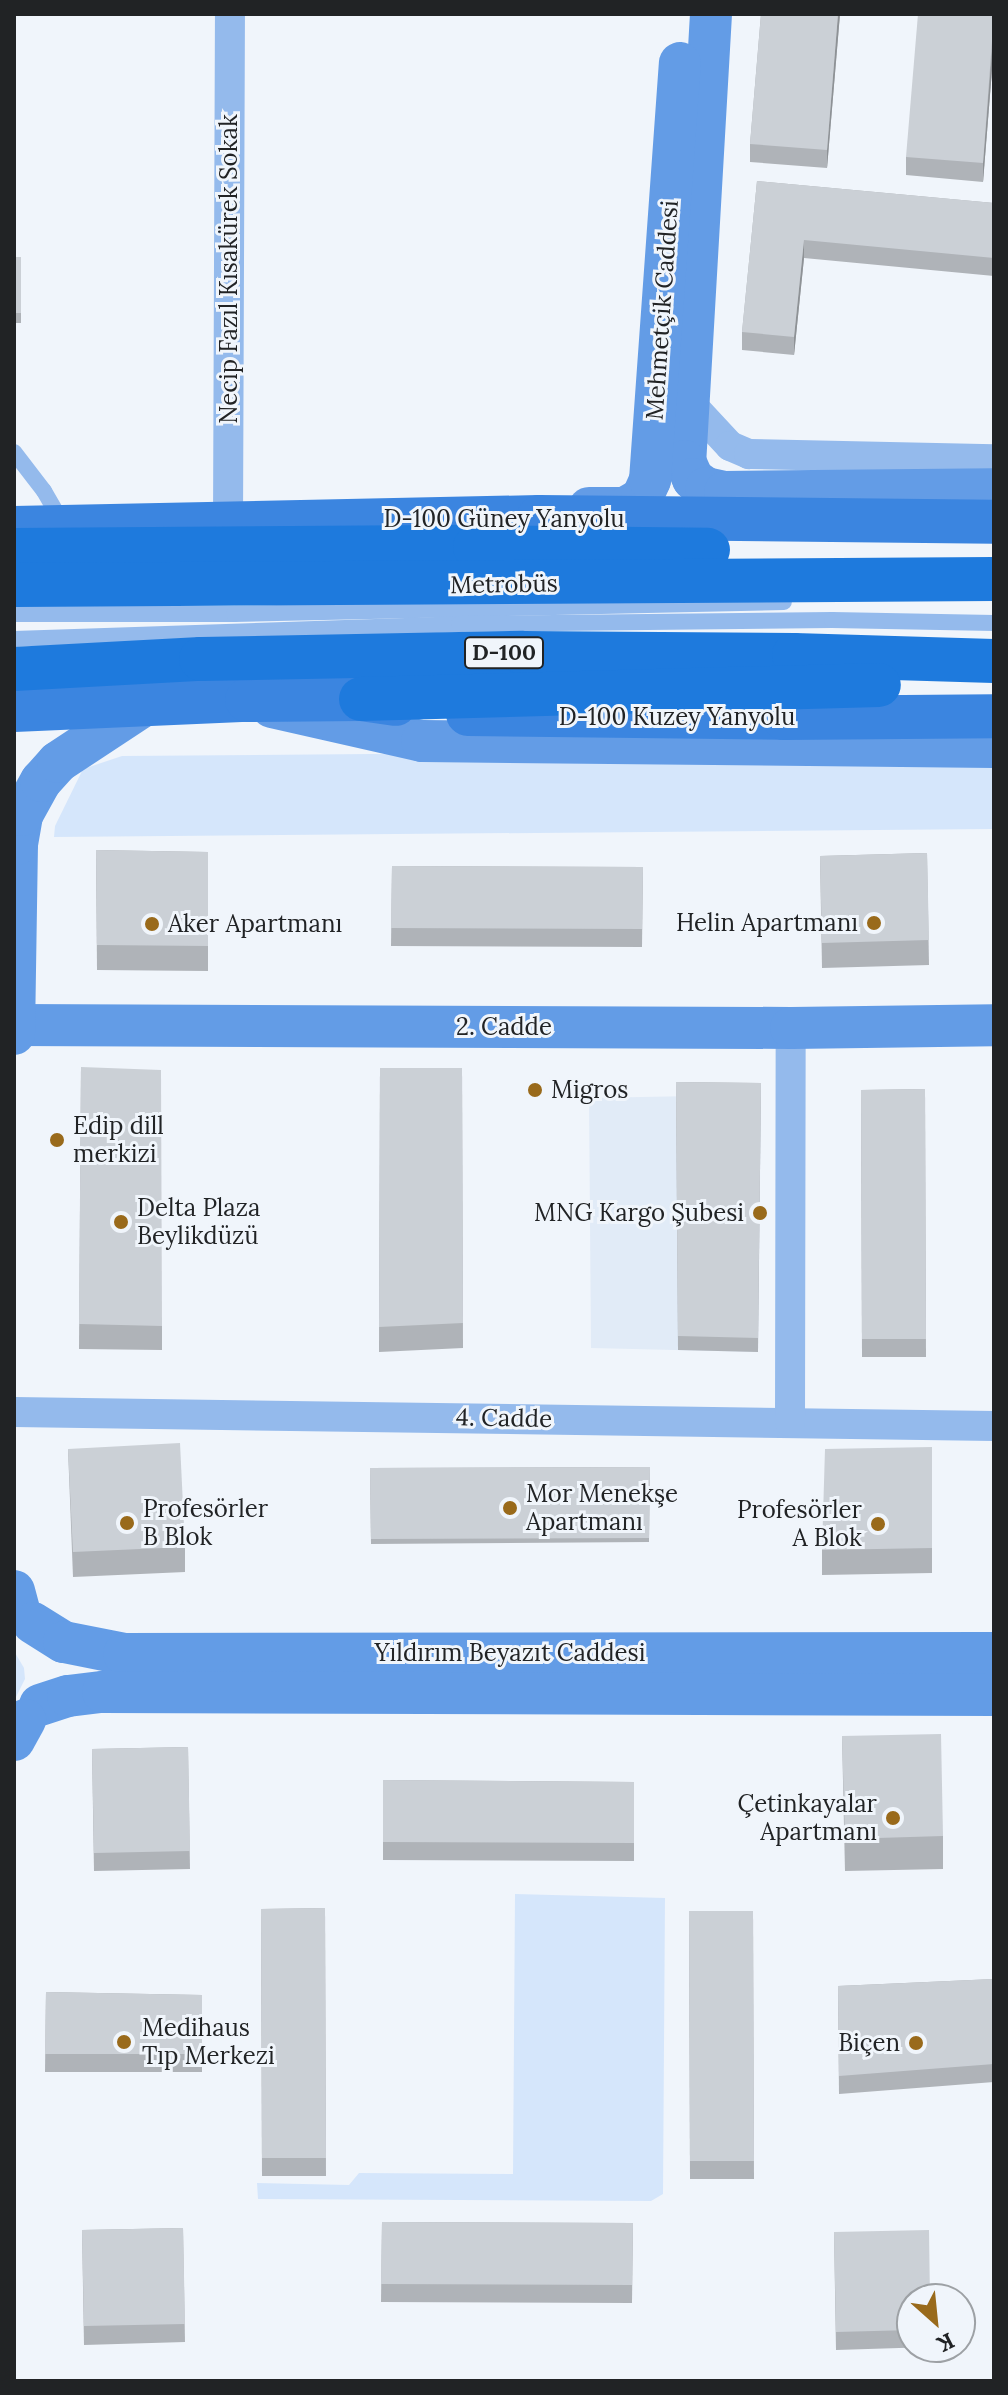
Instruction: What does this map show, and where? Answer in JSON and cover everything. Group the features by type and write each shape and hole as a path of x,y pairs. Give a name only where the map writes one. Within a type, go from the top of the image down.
{"highway":[{"path":"14,550 475,547 788,552 829,554 865,562 904,588"},
{"path":"14,585 904,588 994,579"},
{"name":"D-100","path":"14,669 201,659 523,653 794,655 994,661"},
{"path":"361,699 934,684 994,676"}],"main road":[{"name":"Mehmetçik Caddesi","path":"539,517 567,509 625,508 642,498 650,480 684,14"},
{"name":"Mehmetçik Caddesi","path":"711,14 685,461 693,479 706,488 725,492 994,489"},
{"name":"D-100 Güney Yanyolu","path":"14,528 539,517 994,522"},
{"name":"D-100 Kuzey Yanyolu","path":"247,700 361,699 463,714 517,716 994,716"},
{"path":"14,710 247,700 311,718 422,741 994,747"},
{"path":"14,1034 17,844 22,815 41,781 58,762 146,704"},
{"name":"2. Cadde","path":"14,1025 791,1028 994,1025"},
{"path":"20,1610 44,1637 52,1672 23,1723"},
{"name":"Yıldırım Beyazıt Caddesi","path":"20,1610 64,1642 124,1654 994,1653"},
{"name":"Yıldırım Beyazıt Caddesi","path":"23,1723 68,1696 103,1692 994,1695"}],"street":[{"name":"Necip Fazıl Kısakürek Sokak","path":"228,524 230,14"},
{"path":"688,416 730,446 749,454 994,459"},
{"path":"790,1422 791,1028"},
{"name":"4. Cadde","path":"14,1412 994,1426"}],"lane":[{"path":"14,452 44,491 64,526"},
{"path":"904,588 994,594"},
{"name":"Metrobüs","path":"14,614 234,614 799,601"},
{"name":"Metrobüs","path":"14,639 505,624 788,620 994,623"}],"shaded area":[{"path":"371,754 952,758 994,767 994,814 992,829 54,837 55,826 83,769 122,756"},
{"path":"761,1097 758,1352 591,1348 589,1098"},
{"path":"14,1651 24,1668 25,1679 14,1701"},
{"path":"515,1894 665,1898 663,2194 651,2201 258,2199 257,2183 349,2185 359,2173 513,2174"}],"building":[{"path":"761,14 838,14 827,150 750,144"},
{"path":"918,14 994,14 983,163 906,157"},
{"path":"757,181 994,203 994,258 804,240 794,337 742,332"},
{"path":"14,257 21,257 21,313 14,313"},
{"name":"Aker Apartmanı","path":"96,850 208,852 208,946 97,945"},
{"name":"Helin Apartmanı","path":"927,853 929,940 822,943 820,856"},
{"path":"392,866 643,867 642,929 391,928"},
{"name":"Delta Plaza Beylikdüzü","path":"81,1067 161,1070 162,1326 79,1324"},
{"path":"380,1068 462,1068 463,1323 379,1327"},
{"path":"676,1082 761,1083 758,1338 678,1336"},
{"path":"925,1089 926,1339 862,1339 861,1090"},
{"name":"Profesörler B Blok","path":"180,1443 185,1547 73,1552 68,1449"},
{"name":"Profesörler A Blok","path":"932,1447 932,1548 822,1550 825,1449"},
{"name":"Mor Menekşe Apartmanı","path":"650,1467 649,1538 371,1539 370,1468"},
{"name":"Çetinkayalar Apartmanı","path":"941,1734 943,1836 845,1839 842,1736"},
{"path":"188,1747 190,1851 94,1853 92,1749"},
{"path":"383,1780 634,1782 634,1843 383,1842"},
{"path":"325,1908 326,2158 262,2158 261,1909"},
{"path":"689,1911 753,1911 754,2161 690,2161"},
{"name":"Biçen","path":"994,1979 994,2064 839,2076 838,1986"},
{"name":"Medihaus Tıp Merkezi","path":"46,1992 202,1995 202,2054 45,2054"},
{"path":"382,2222 633,2223 632,2285 381,2284"},
{"path":"183,2228 185,2324 84,2326 82,2230"},
{"path":"929,2230 930,2283 896,2283 896,2330 836,2332 834,2232"}],"place":[{"name":"Helin Apartmanı","path":"874,923"},
{"name":"Aker Apartmanı","path":"152,924"},
{"name":"Migros","path":"535,1090"},
{"name":"Edip dill merkizi","path":"57,1140"},
{"name":"MNG Kargo Şubesi","path":"760,1213"},
{"name":"Delta Plaza Beylikdüzü","path":"121,1222"},
{"name":"Mor Menekşe Apartmanı","path":"510,1508"},
{"name":"Profesörler B Blok","path":"127,1523"},
{"name":"Profesörler A Blok","path":"878,1524"},
{"name":"Çetinkayalar Apartmanı","path":"893,1818"},
{"name":"Medihaus Tıp Merkezi","path":"124,2042"},
{"name":"Biçen","path":"916,2043"}]}
